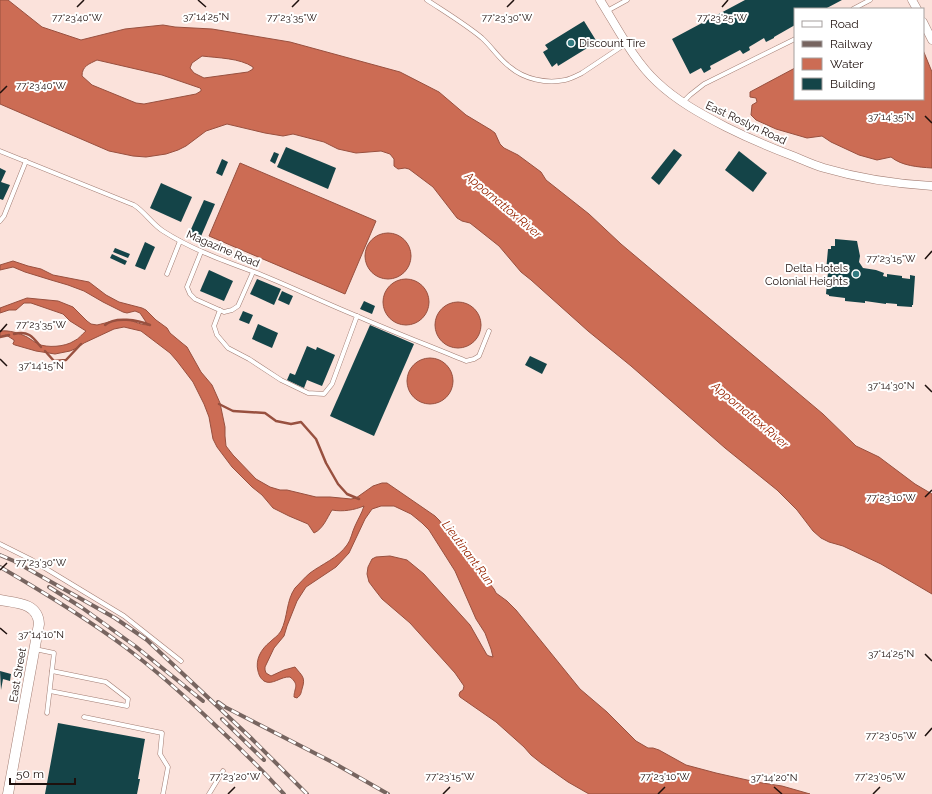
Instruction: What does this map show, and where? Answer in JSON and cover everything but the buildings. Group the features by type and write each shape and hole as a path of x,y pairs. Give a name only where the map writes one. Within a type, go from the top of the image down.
{"street":[{"name":"East Roslyn Road","path":"600,0 644,68 656,81 682,103 710,119 758,143 823,168 873,179 932,186"},
{"path":"924,24 932,40"},
{"name":"East Street","path":"0,600 28,606 37,613 39,618 38,631 8,794"},
{"path":"0,792 8,794"}],"lane":[{"path":"427,0 480,36 503,61 516,72 529,78 559,81 576,76 627,43"},
{"path":"607,11 627,0"},
{"path":"855,8 870,0"},
{"path":"682,103 704,84 794,39"},
{"name":"Magazine Road","path":"0,151 134,204 152,223 161,230 201,252 262,275 466,361 479,356 489,331"},
{"path":"0,221 4,216 26,161"},
{"path":"167,274 180,241"},
{"path":"201,252 187,287 190,294 195,299 224,312 232,310 238,306 253,272"},
{"path":"220,310 214,326 217,335 228,348 249,359 281,380 308,392 324,394 332,384 357,316"},
{"path":"0,544 30,559 124,616 181,661"},
{"path":"35,648 54,653 47,714"},
{"path":"50,691 127,706 128,699 106,682 52,671"},
{"path":"84,717 162,733 160,754 168,767 163,794"},
{"path":"209,794 223,771"}],"water":[{"name":"Appomattox River","path":"0,0 8,0 42,27 81,40 125,29 163,25 212,29 290,42 400,72 439,92 466,115 495,133 500,144 504,148 518,155 541,172 546,180 589,214 621,244 823,414 856,446 879,457 915,484 932,494 932,594 881,564 843,546 821,538 813,531 797,510 777,490 725,448 631,366 588,331 521,272 499,246 470,223 457,218 433,187 409,169 398,169 394,166 394,159 390,154 381,151 356,153 338,149 324,142 293,134 283,136 227,124 206,131 178,150 166,154 146,157 133,156 109,151 0,104","holes":["202,56 235,60 248,64 253,67 253,69 248,72 204,78 194,73 190,68 192,63","97,60 162,75 200,88 201,91 196,94 144,104 136,103 92,85 82,76 83,70 89,64"]},
{"path":"924,52 932,72 932,168 905,164 891,157 877,160 859,155 831,142 822,136 807,138 776,129 756,120 751,115 752,105 757,102 756,98 750,97 750,92 794,69 794,100 924,100"},
{"path":"240,163 376,221 345,294 209,236"},
{"path":"384,233 392,233 401,237 407,243 411,256 407,269 401,275 392,279 384,279 375,275 369,269 365,260 365,252 369,243 375,237"},
{"path":"13,261 41,269 53,275 89,282 106,295 119,302 146,310 167,328 170,333 187,347 201,372 212,385 220,403 225,427 226,446 256,479 270,487 280,490 287,490 316,497 351,499 356,498 373,486 387,483 435,516 496,593 516,610 580,689 607,712 636,741 648,748 659,750 686,765 756,782 782,786 810,794 589,794 568,782 531,755 496,722 460,697 460,692 463,690 464,686 455,673 410,623 382,599 369,582 367,574 368,567 372,559 376,557 390,556 407,560 424,574 470,625 487,655 493,657 485,633 476,619 455,571 429,530 411,514 394,506 381,506 372,509 365,519 349,553 336,567 306,587 297,601 284,636 274,648 265,670 266,673 271,676 295,667 304,682 300,695 297,698 294,697 296,684 290,677 273,682 264,681 258,672 258,659 264,648 281,631 292,593 308,575 343,550 350,541 364,506 356,509 340,511 332,510 322,526 314,533 308,524 273,508 262,495 232,467 217,447 213,439 209,417 193,382 170,353 141,331 124,327 114,329 70,351 55,354 36,351 15,345 13,344 14,340 6,335 0,337 0,331 10,331 24,336 38,344 56,346 70,343 86,331 70,321 63,314 31,303 24,303 16,310 9,310 0,313 0,308 27,298 58,301 73,307 91,324 97,325 113,321 129,320 148,325 140,313 135,311 127,313 123,312 84,291 68,285 13,267 0,270 0,265"},
{"path":"401,279 411,279 419,283 425,289 429,297 429,307 425,315 419,321 411,325 401,325 393,321 387,315 383,307 383,297 387,289 393,283"},
{"path":"453,302 463,302 475,308 480,316 480,334 475,342 467,347 453,348 445,345 438,338 435,330 435,320 438,312 445,305"},
{"path":"435,358 439,359 449,368 452,372 452,390 443,400 435,404 425,404 417,400 408,390 407,376 411,368 421,359"}],"waterway":[{"name":"Lieutinant Run","path":"105,325 115,320 133,320 150,325"},
{"name":"Lieutinant Run","path":"14,334 23,333 30,335 41,347"},
{"name":"Lieutinant Run","path":"0,337 9,335"},
{"name":"Lieutinant Run","path":"45,351 54,361 66,360 81,344"},
{"name":"Lieutinant Run","path":"219,404 233,411 265,413 276,421 291,424 301,422 316,439 326,463 338,484 347,494 359,499"}],"railway":[{"path":"0,555 14,561 115,618 147,640 251,738 307,794"},
{"path":"0,567 80,616 137,656 172,685 204,715 284,794"},
{"path":"49,587 81,607 135,646 203,701"},
{"path":"218,702 332,762 388,794"},
{"path":"222,719 264,760"}],"place":[{"name":"Discount Tire","path":"571,43"},
{"name":"Delta Hotels Colonial Heights","path":"856,274"}]}
